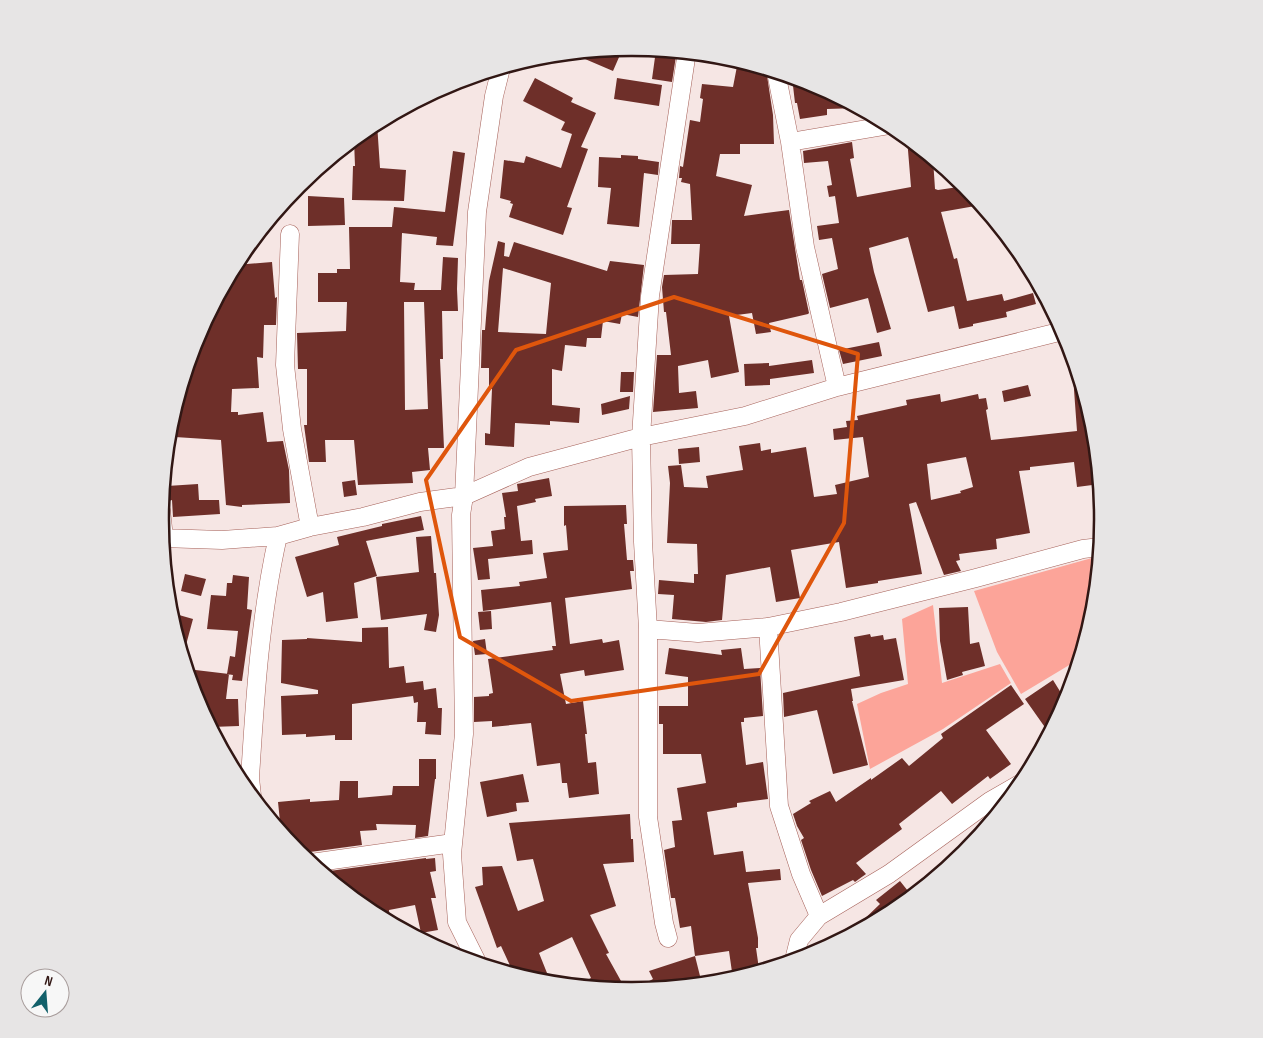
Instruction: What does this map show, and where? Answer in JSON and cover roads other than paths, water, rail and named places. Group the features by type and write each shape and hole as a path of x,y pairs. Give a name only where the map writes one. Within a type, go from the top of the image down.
{"street":[{"path":"668,938 664,923 648,817 648,629 643,542 641,437 650,296 686,59"},
{"path":"473,953 457,922 452,854 464,734 461,514 464,496 477,212 494,96 499,76"},
{"path":"778,80 790,142 805,247 837,387"},
{"path":"790,142 878,127"},
{"path":"290,234 285,365 292,428 310,527"},
{"path":"170,538 222,540 278,536 310,527 363,518 420,502 464,496 530,467 641,437 745,416 837,387 1055,334"},
{"path":"244,771 269,576 278,536"},
{"path":"648,629 698,633 768,627 841,612 1093,547"},
{"path":"768,627 779,806 800,874 819,916"},
{"path":"796,951 799,940 819,916 889,874 990,801 1005,792"},
{"path":"320,862 453,842"}]}
